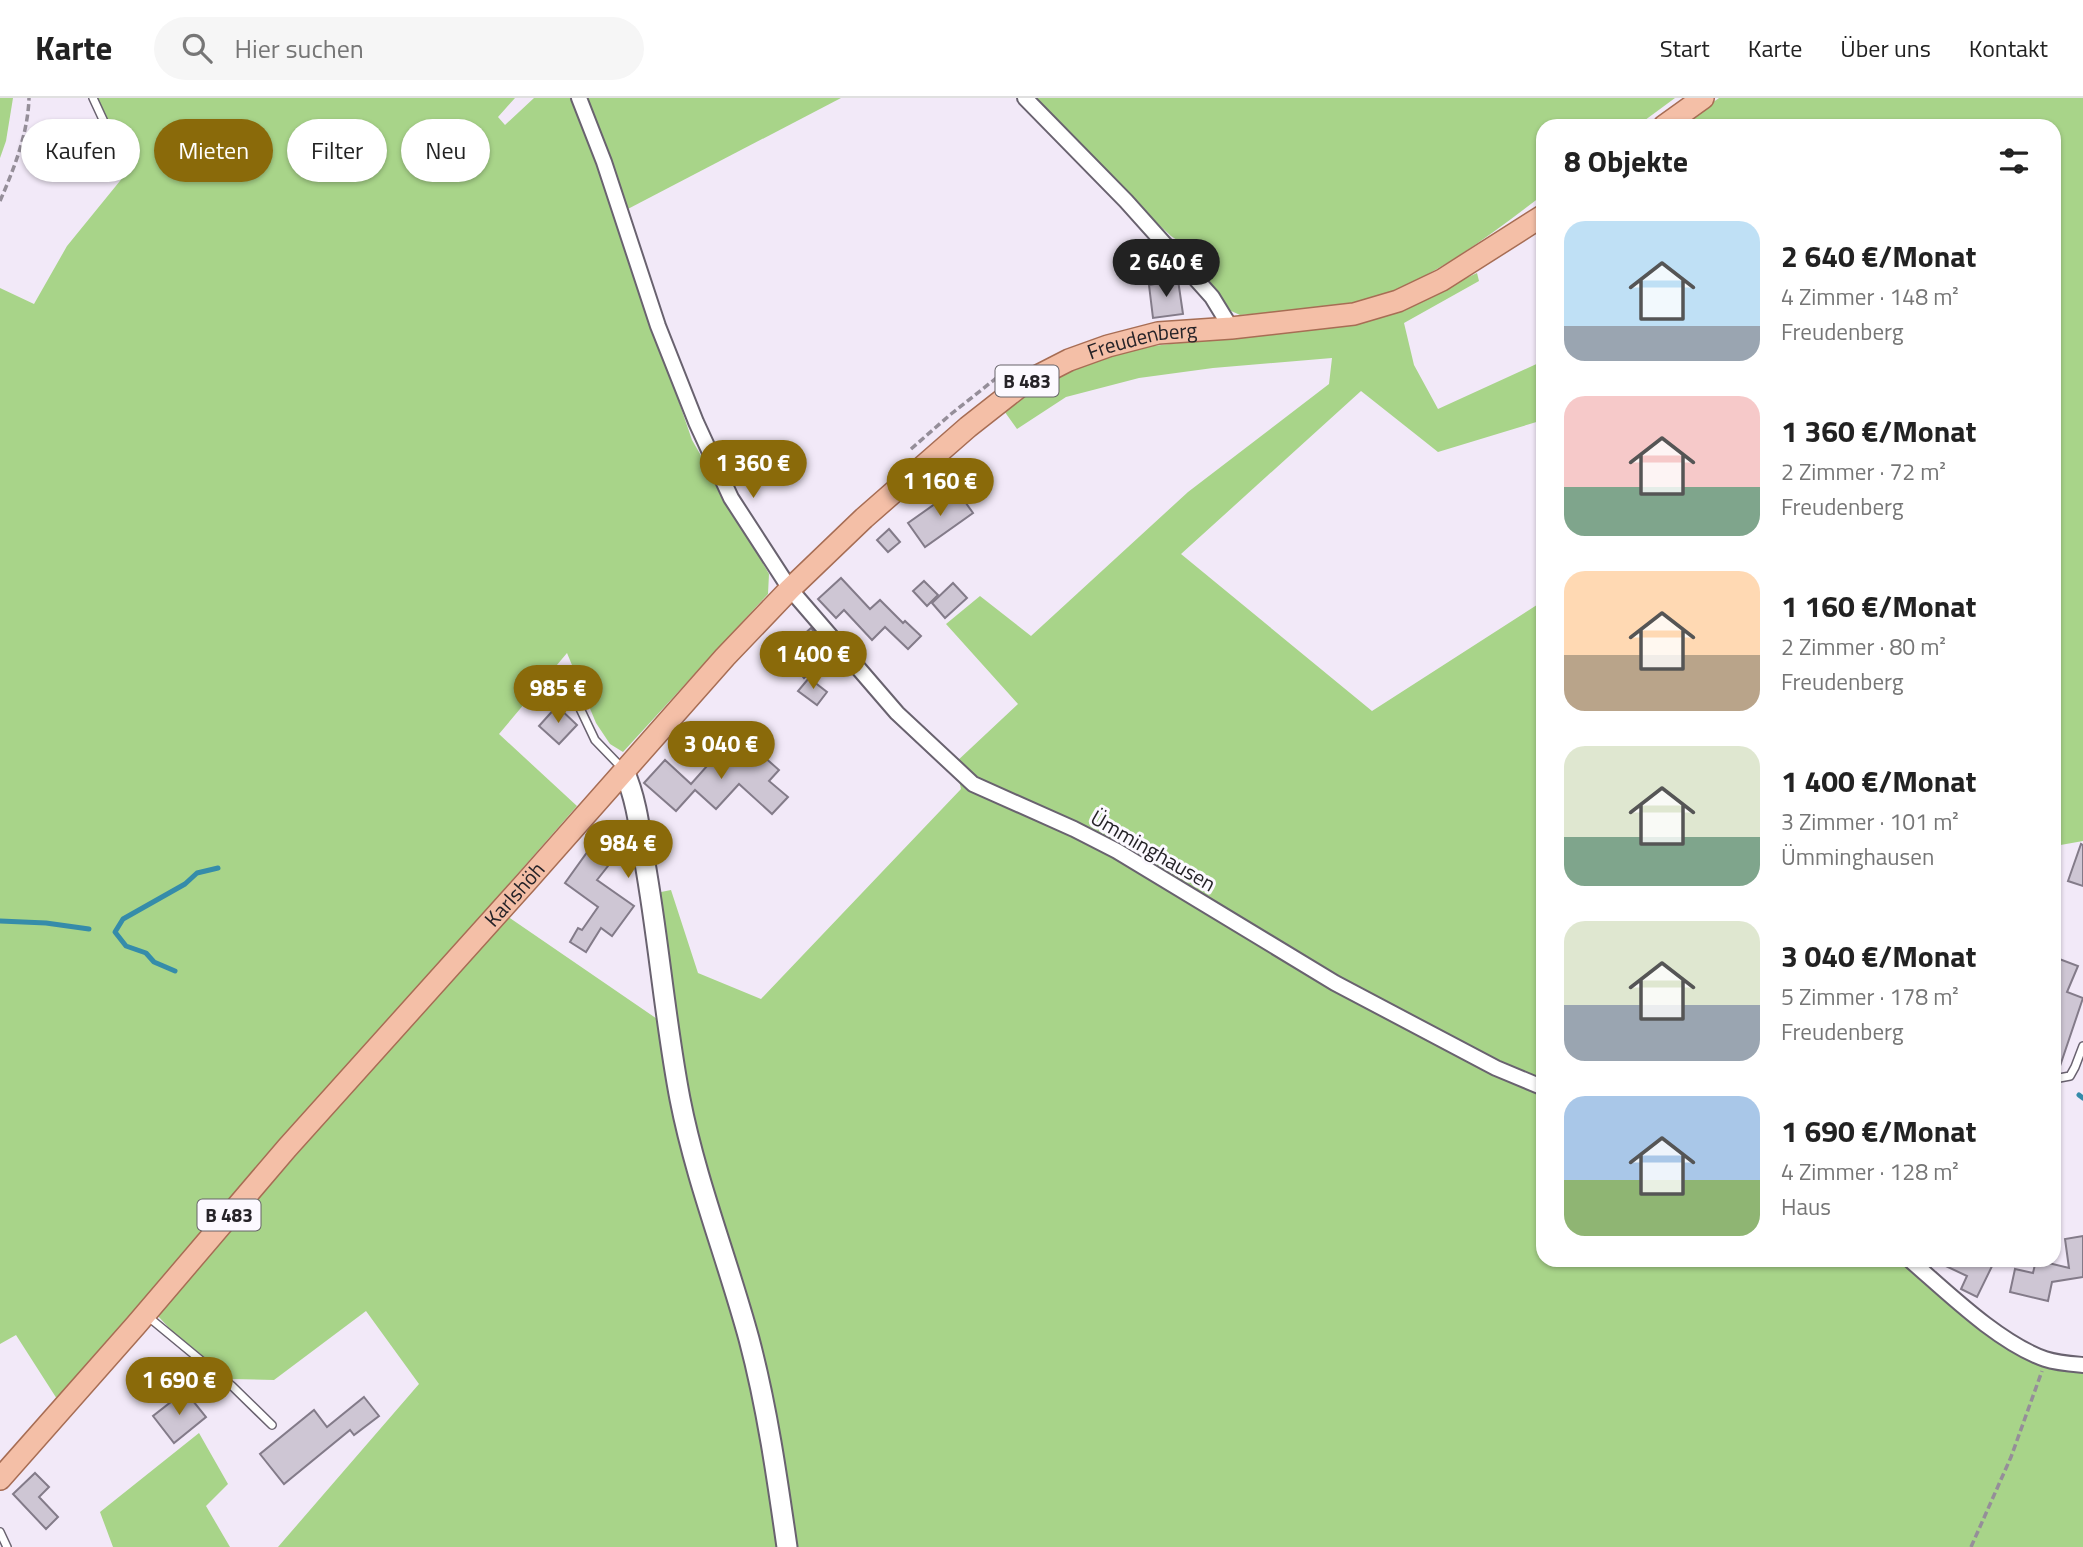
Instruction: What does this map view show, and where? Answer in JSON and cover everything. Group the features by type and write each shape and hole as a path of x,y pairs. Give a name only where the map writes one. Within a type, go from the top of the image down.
{"main road":[{"path":"1674,119 1703,98"},
{"name":"Freudenberg","path":"624,771 725,657 790,589 930,459 1024,383 1069,359 1158,333 1354,314 1398,301 1442,280 1536,220"},
{"path":"624,771 634,798 651,894 678,1087 691,1150 749,1339 766,1417 788,1547"},
{"name":"Karlshöh","path":"145,1314 286,1148 624,771"},
{"name":"B 483","path":"0,1479 145,1314"}],"street":[{"name":"Ümminghausen","path":"579,98 604,162 659,326 696,422 731,498 790,589 897,713 972,784 1117,851 1335,983 1496,1068 1536,1085"},
{"path":"1026,98 1126,201 1212,297 1231,328"},
{"path":"1918,1267 1968,1310 2017,1346 2046,1359 2083,1365"}],"lane":[{"path":"93,98 103,119"},
{"path":"576,700 595,740 624,771"},
{"path":"2061,1078 2070,1076 2083,1046"},
{"path":"145,1314 232,1386 272,1425"},
{"path":"0,1532 6,1547"}],"path":[{"path":"0,201 28,119 29,98"},
{"path":"1971,1547 2011,1457 2046,1359"}],"green space":[{"path":"0,98 13,98 6,141 0,158"},
{"path":"96,98 515,98 498,117 505,125 534,98 573,98 692,440 769,574 768,594 623,752 610,744 596,723 567,653 499,734 577,806 57,1399 16,1335 0,1344 0,288 34,304 67,246 119,182 140,182 140,119 106,119"},
{"path":"583,98 841,98 624,211"},
{"path":"1033,98 1675,98 1646,119 1536,119 1536,200 1432,272 1384,294 1344,305 1240,315 1229,310 1186,246 1171,236 1129,197"},
{"path":"1719,98 2083,98 2083,841 2061,845 2061,119 1690,119"},
{"path":"1477,273 1479,281 1404,323 1414,365 1438,409 1536,364 1536,422 1438,452 1361,391 1181,554 1372,711 1536,606 1536,1267 1919,1267 2017,1346 2083,1365 2083,1547 787,1547 767,1417 703,1193 651,894 671,890 698,973 761,999 961,789 955,763 1018,704 946,624 980,596 1031,636 1188,492 1329,384 1332,358 1213,368 1139,378 1066,397 1017,429 1002,408 1072,366 1145,347 1397,310"},
{"path":"507,916 663,1023 746,1340 784,1547 278,1547 419,1384 366,1311 274,1380 231,1379 171,1330 156,1314"},
{"path":"199,1433 228,1484 206,1506 230,1547 113,1547 100,1512"}],"building":[{"path":"1178,280 1183,314 1153,318 1149,285"},
{"path":"956,489 973,513 925,547 908,523"},
{"path":"889,529 900,542 888,552 877,540"},
{"path":"841,578 870,609 880,600 903,623 905,621 921,636 908,649 885,627 872,640 844,610 836,618 818,599"},
{"path":"924,581 938,595 927,606 913,591"},
{"path":"953,583 967,598 945,618 932,603"},
{"path":"811,628 831,653 804,678 783,653"},
{"path":"809,678 827,692 817,705 798,691"},
{"path":"557,706 577,725 559,744 539,726"},
{"path":"746,741 779,770 769,781 788,797 772,814 739,784 716,809 695,790 676,811 644,783 665,760 691,784 715,757 725,765"},
{"path":"2081,844 2083,845 2083,886 2068,881"},
{"path":"588,851 608,866 597,880 634,906 612,936 601,928 586,952 570,942 578,928 582,930 598,907 565,883"},
{"path":"2061,960 2078,966 2067,992 2083,998 2061,1063"},
{"path":"2083,1236 2083,1277 2052,1282 2048,1301 2010,1292 2015,1269 2033,1273 2034,1267 2069,1268 2065,1239"},
{"path":"1948,1267 1992,1267 1977,1297 1961,1289 1967,1276"},
{"path":"185,1391 206,1417 174,1443 153,1416"},
{"path":"364,1397 379,1416 354,1435 350,1430 284,1484 260,1454 314,1410 327,1427"},
{"path":"35,1473 49,1487 39,1497 58,1517 46,1529 13,1494"}],"waterway":[{"path":"175,971 154,962 146,953 126,946 115,932 123,919 185,884 197,873 218,868"},
{"path":"0,921 46,923 89,929"},
{"path":"2079,1095 2083,1098"}]}
